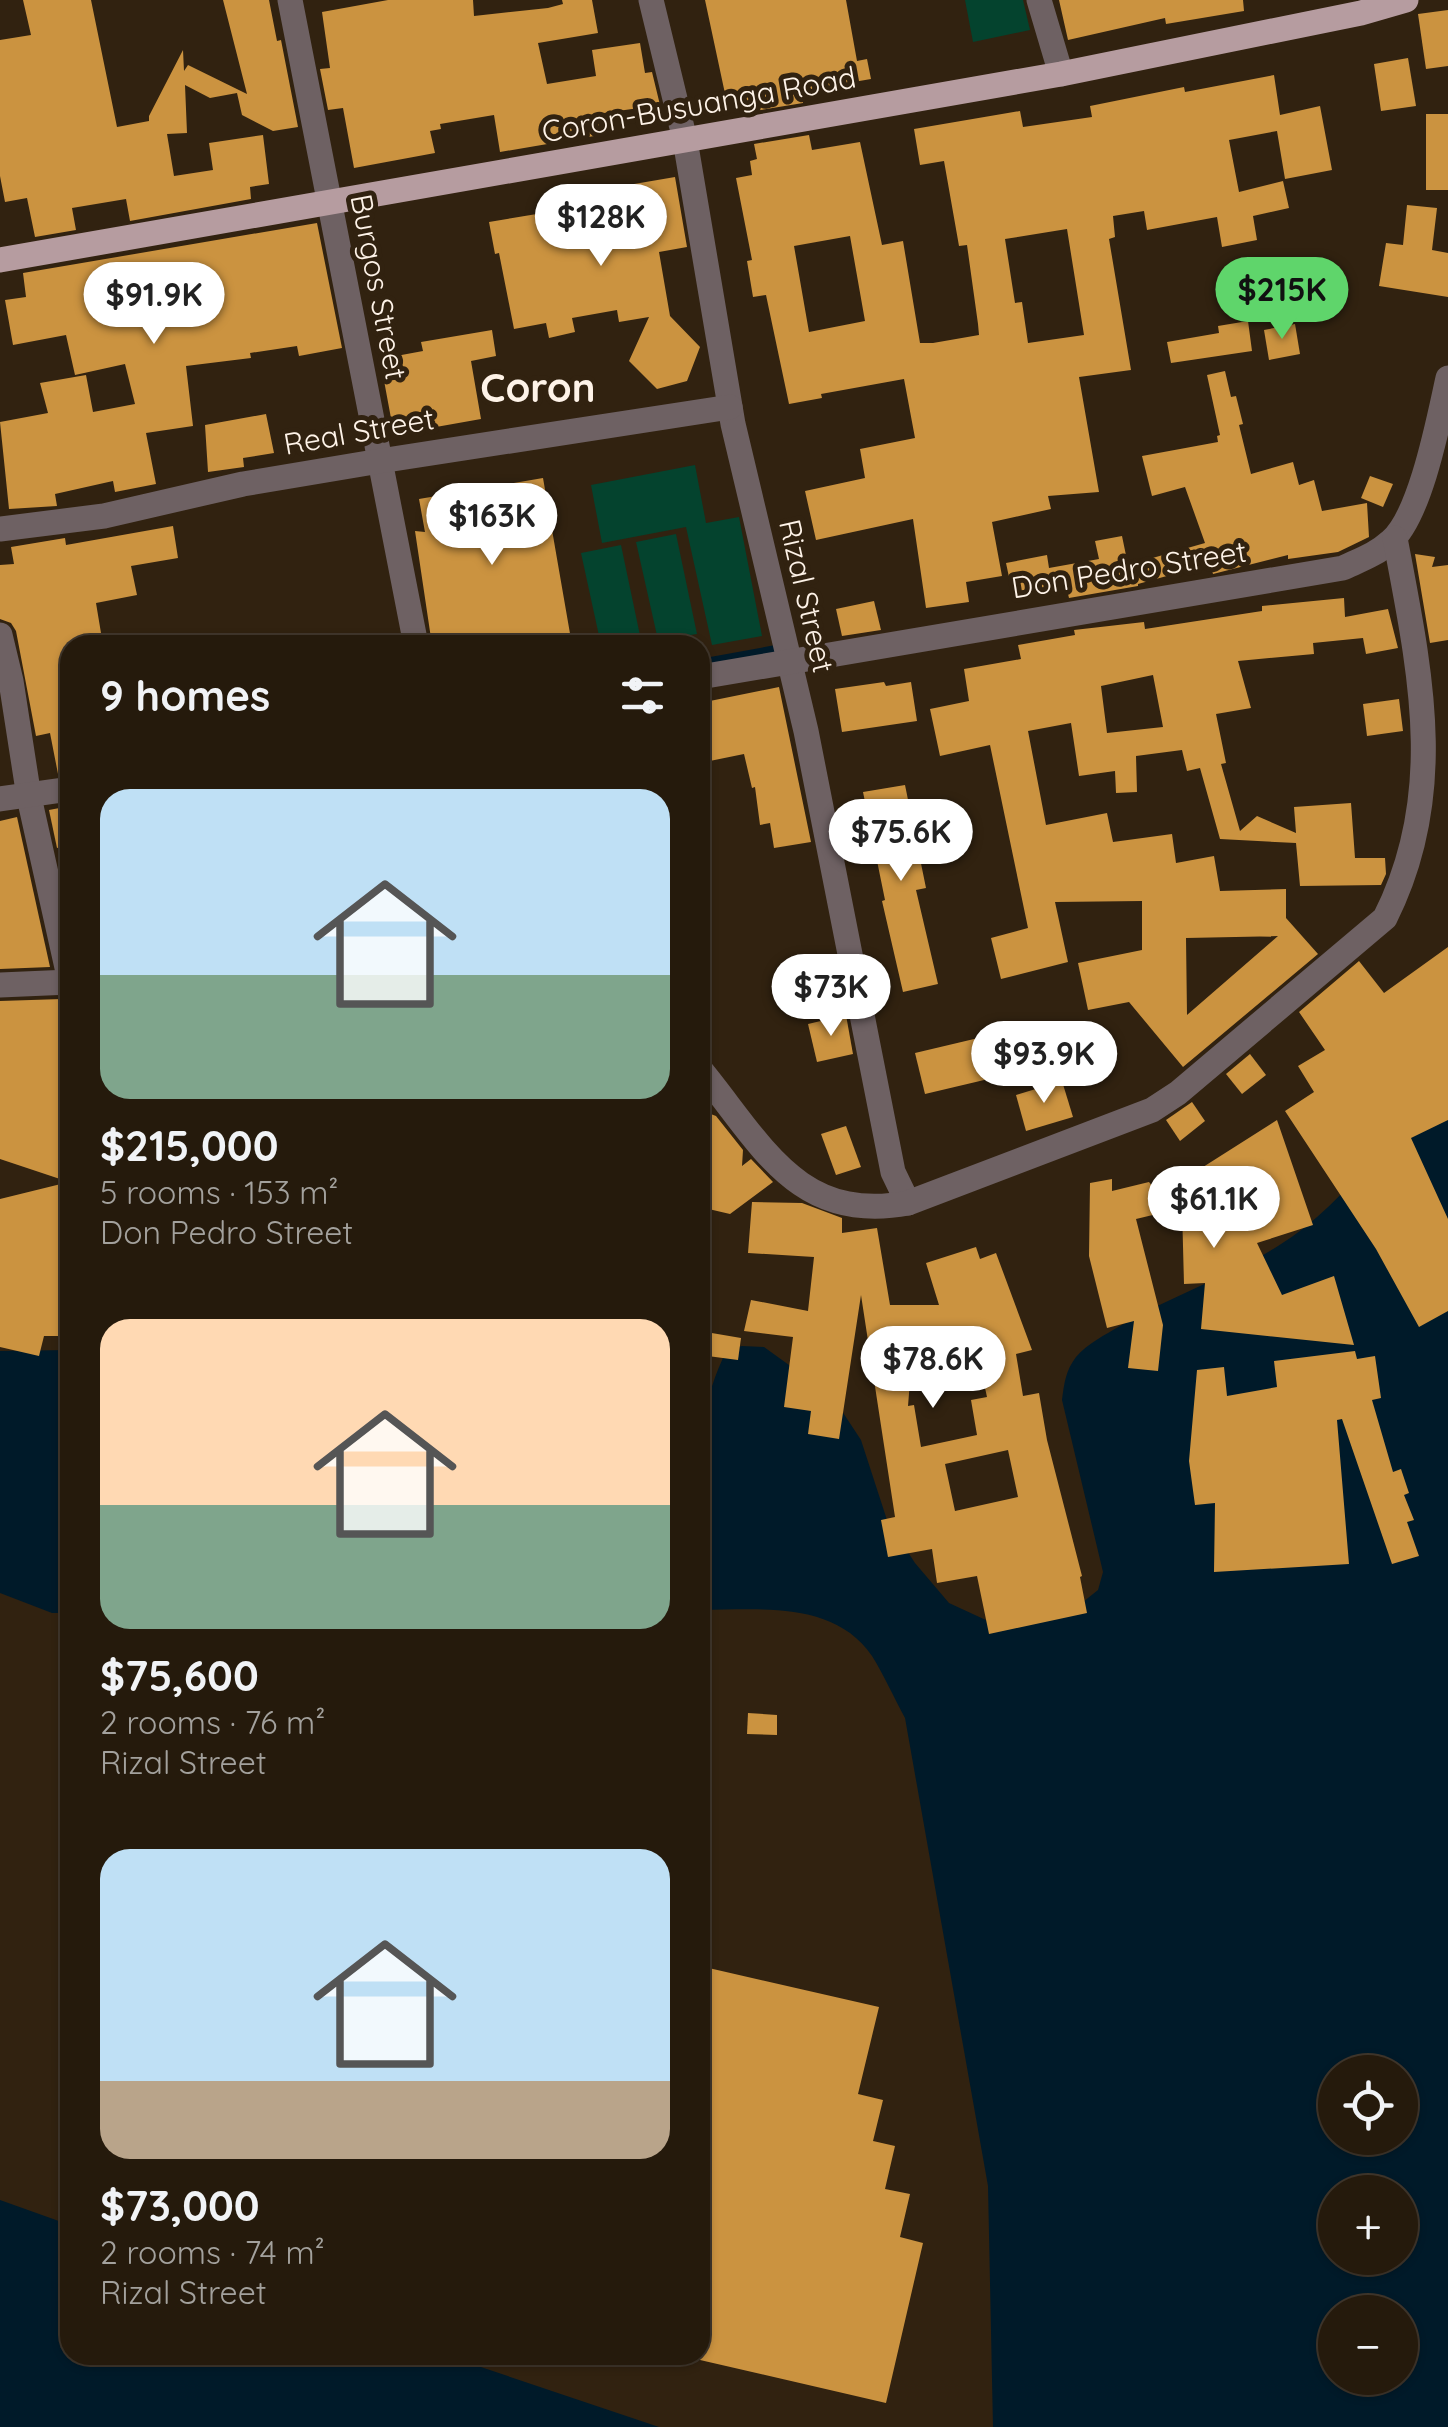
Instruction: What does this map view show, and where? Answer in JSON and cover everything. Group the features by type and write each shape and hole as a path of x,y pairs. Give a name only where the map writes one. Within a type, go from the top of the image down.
{"main road":[{"name":"Coron-Busuanga Road","path":"0,260 1060,74 1361,13 1406,0"}],"street":[{"name":"Burgos Street","path":"290,0 414,635"},
{"name":"Rizal Street","path":"651,0 685,140 730,407 806,731 893,1172 908,1204"},
{"path":"1039,0 1060,74"},
{"path":"710,1081 779,1167 797,1183 854,1207 874,1210 908,1204 1152,1110 1178,1093 1385,918 1402,889 1414,856 1428,784 1429,751 1395,538 1415,502 1444,415 1448,378"},
{"name":"Real Street","path":"0,530 104,516 243,484 380,460 730,407"},
{"name":"Don Pedro Street","path":"710,675 1343,568 1375,554 1395,538"},
{"path":"0,636 29,797 60,936"},
{"path":"0,798 60,792"},
{"path":"0,986 60,982"}],"green space":[{"path":"965,0 1023,0 1030,30 973,42"},
{"path":"695,465 706,523 739,517 762,636 712,645 686,527 602,543 591,485"},
{"path":"676,534 697,634 657,635 636,542"},
{"path":"621,545 640,635 599,635 581,553"}],"water":[{"path":"1448,1049 1448,2427 993,2427 988,2186 905,1718 872,1656 837,1625 794,1612 710,1610 710,1394 714,1380 727,1350 764,1347 832,1396 861,1440 887,1520 915,1563 949,1603 988,1621 1073,1610 1098,1590 1103,1572 1062,1400 1066,1377 1076,1357 1108,1333 1278,1246 1329,1206 1373,1157"},
{"path":"60,1350 60,1613 0,1593 0,1351"},
{"path":"0,2200 60,2221 60,2365 475,2365 659,2427 0,2427"}],"building":[{"path":"23,0 91,0 117,127 149,121 183,50 184,71 188,65 247,94 223,0 269,0 298,127 273,131 242,115 237,93 210,98 185,85 187,133 167,134 174,176 213,170 209,143 263,135 269,184 250,187 251,199 130,221 126,199 72,208 76,230 35,237 27,198 5,202 0,176 0,40 31,35"},
{"path":"388,0 473,0 474,16 548,8 563,4 562,0 592,0 598,33 538,43 547,84 596,76 592,50 640,43 645,73 652,72 660,105 597,114 600,135 500,152 494,115 440,124 441,129 430,131 435,153 354,168 343,108 328,110 320,69 330,68 322,12"},
{"path":"705,0 846,0 857,61 867,59 871,79 801,91 803,103 748,112 746,100 727,103"},
{"path":"1059,0 1243,0 1244,11 1166,24 1165,18 1068,40"},
{"path":"1448,10 1448,66 1426,69 1418,14"},
{"path":"1408,58 1416,106 1381,111 1374,64"},
{"path":"1274,75 1280,115 1320,106 1332,170 1285,179 1277,131 1229,140 1239,192 1283,181 1289,208 1253,216 1257,240 1222,247 1217,217 1147,230 1144,211 1113,216 1115,237 1109,239 1131,370 1079,377 1099,492 1048,496 1051,509 992,522 1002,576 966,582 969,602 926,608 913,519 816,540 805,491 865,478 860,449 915,438 904,379 789,404 766,295 753,297 747,261 752,260 736,178 752,175 750,161 757,159 754,144 809,135 812,150 860,142 882,245 903,241 920,343 933,343 979,335 967,245 959,246 944,161 920,165 914,129 1020,111 1023,127 1092,117 1090,106 1184,87 1185,92","holes":["1067,229 1084,335 1028,343 1022,302 1015,303 1005,239","850,236 865,321 809,332 794,246"]},
{"path":"1426,114 1448,114 1448,190 1426,190"},
{"path":"675,177 687,247 659,252 670,316 700,347 687,381 657,389 629,361 649,317 619,322 617,310 572,318 575,332 549,338 546,323 514,329 489,222 567,209 564,196"},
{"path":"1407,205 1437,208 1432,250 1448,253 1448,297 1379,286 1386,243 1403,245"},
{"path":"317,223 342,348 299,356 297,346 250,353 251,358 186,366 193,426 146,433 156,484 115,492 113,481 55,494 57,506 9,509 0,422 48,413 40,383 86,375 93,412 135,404 125,364 75,375 66,335 13,345 5,300 26,297 23,273"},
{"path":"1248,321 1252,351 1171,363 1167,342 1219,333 1218,326"},
{"path":"1295,324 1300,354 1269,360 1264,330"},
{"path":"492,330 496,356 471,361 481,419 436,427 435,421 393,429 380,359 423,351 421,342"},
{"path":"1225,371 1231,397 1236,396 1251,474 1293,462 1299,485 1314,480 1322,511 1367,503 1369,537 1338,552 1288,559 1288,555 1213,574 1210,564 1138,586 1069,598 1066,586 1013,596 1006,563 1047,555 1049,568 1099,559 1095,541 1122,536 1128,565 1205,543 1185,487 1152,496 1142,456 1218,442 1220,435 1207,375"},
{"path":"266,414 274,453 243,458 244,467 208,472 205,425"},
{"path":"1370,476 1393,484 1383,507 1361,498"},
{"path":"543,478 570,635 431,635 415,531 425,532 419,499"},
{"path":"173,526 178,558 131,566 137,595 96,603 101,635 60,635 58,774 50,733 36,736 16,631 11,623 0,619 0,565 14,564 11,547 65,538 66,545"},
{"path":"1415,554 1435,557 1432,567 1448,565 1448,640 1430,643"},
{"path":"1344,598 1345,617 1388,609 1398,648 1366,654 1363,638 1313,643 1314,654 1238,661 1251,708 1216,714 1226,763 1221,764 1240,831 1257,816 1296,833 1294,807 1351,803 1355,858 1385,858 1386,874 1381,885 1300,886 1296,843 1220,839 1200,768 1187,771 1182,750 1136,756 1137,792 1116,793 1115,771 1079,776 1071,723 1028,731 1046,825 1107,813 1113,842 1172,834 1176,863 1214,856 1220,891 1286,889 1286,918 1318,954 1183,1067 1129,1002 1088,1010 1078,963 1142,950 1142,901 1055,902 1068,962 1001,979 991,938 1028,928 990,745 940,756 930,709 969,701 964,669 1021,659 1018,645 1075,635 1074,630 1144,622 1145,629 1262,611 1262,606","holes":["1153,675 1163,727 1107,733 1101,686","1278,936 1187,1015 1186,938"]},
{"path":"874,601 881,630 842,636 836,609"},
{"path":"884,682 886,686 911,682 917,721 842,732 835,689"},
{"path":"779,687 811,842 774,848 770,823 760,825 755,787 752,788 744,754 710,761 710,701"},
{"path":"1399,699 1403,731 1367,736 1363,704"},
{"path":"905,785 926,888 916,890 938,984 903,992 863,792"},
{"path":"60,808 60,847 57,848 49,810"},
{"path":"17,817 50,967 0,969 0,821"},
{"path":"1448,947 1448,1120 1411,1138 1448,1219 1448,1311 1419,1327 1376,1249 1285,1111 1314,1092 1298,1066 1325,1050 1299,1012 1359,961 1384,993"},
{"path":"60,999 60,1179 0,1159 0,1001"},
{"path":"846,1015 853,1054 817,1062 808,1024"},
{"path":"1012,1030 1022,1071 925,1094 915,1053"},
{"path":"1250,1054 1266,1075 1242,1094 1226,1074"},
{"path":"1062,1081 1073,1117 1026,1131 1016,1095"},
{"path":"1192,1102 1205,1121 1180,1141 1166,1120"},
{"path":"710,1114 743,1150 742,1166 751,1159 773,1182 730,1214 710,1209"},
{"path":"1277,1120 1313,1225 1257,1243 1282,1295 1334,1276 1354,1345 1201,1329 1205,1283 1184,1284 1182,1208 1136,1219 1163,1325 1158,1371 1128,1368 1134,1321 1107,1328 1089,1256 1090,1183 1112,1179 1112,1191 1149,1182 1159,1195"},
{"path":"846,1126 861,1167 836,1175 821,1134"},
{"path":"60,1184 60,1336 44,1336 39,1356 0,1347 0,1199"},
{"path":"752,1202 802,1203 842,1218 842,1233 877,1228 890,1305 939,1305 926,1263 976,1247 980,1259 996,1253 1032,1350 1016,1354 1023,1396 1039,1393 1082,1576 1087,1613 989,1634 977,1576 937,1583 932,1549 888,1557 881,1520 895,1517 861,1295 839,1439 808,1434 811,1411 784,1407 793,1337 744,1331 751,1300 808,1311 814,1257 748,1253","holes":["950,1342 975,1342 987,1397 971,1400 977,1435 921,1447 914,1405 908,1406 912,1356","1008,1450 1018,1497 955,1511 945,1464"]},
{"path":"710,1333 741,1338 738,1360 710,1356"},
{"path":"1355,1351 1357,1359 1375,1356 1381,1398 1372,1400 1393,1472 1401,1469 1409,1493 1404,1495 1414,1520 1407,1522 1419,1556 1392,1564 1342,1419 1337,1420 1349,1564 1214,1572 1215,1503 1195,1505 1189,1461 1197,1370 1224,1367 1227,1396 1277,1387 1274,1361"},
{"path":"748,1713 777,1715 777,1735 747,1734"},
{"path":"710,1968 879,2007 858,2094 883,2100 873,2141 895,2146 885,2189 910,2194 900,2237 923,2243 886,2403 710,2362"}],"waterway":[{"path":"710,661 776,649"}],"district":[{"name":"Coron","path":"538,388"}]}
